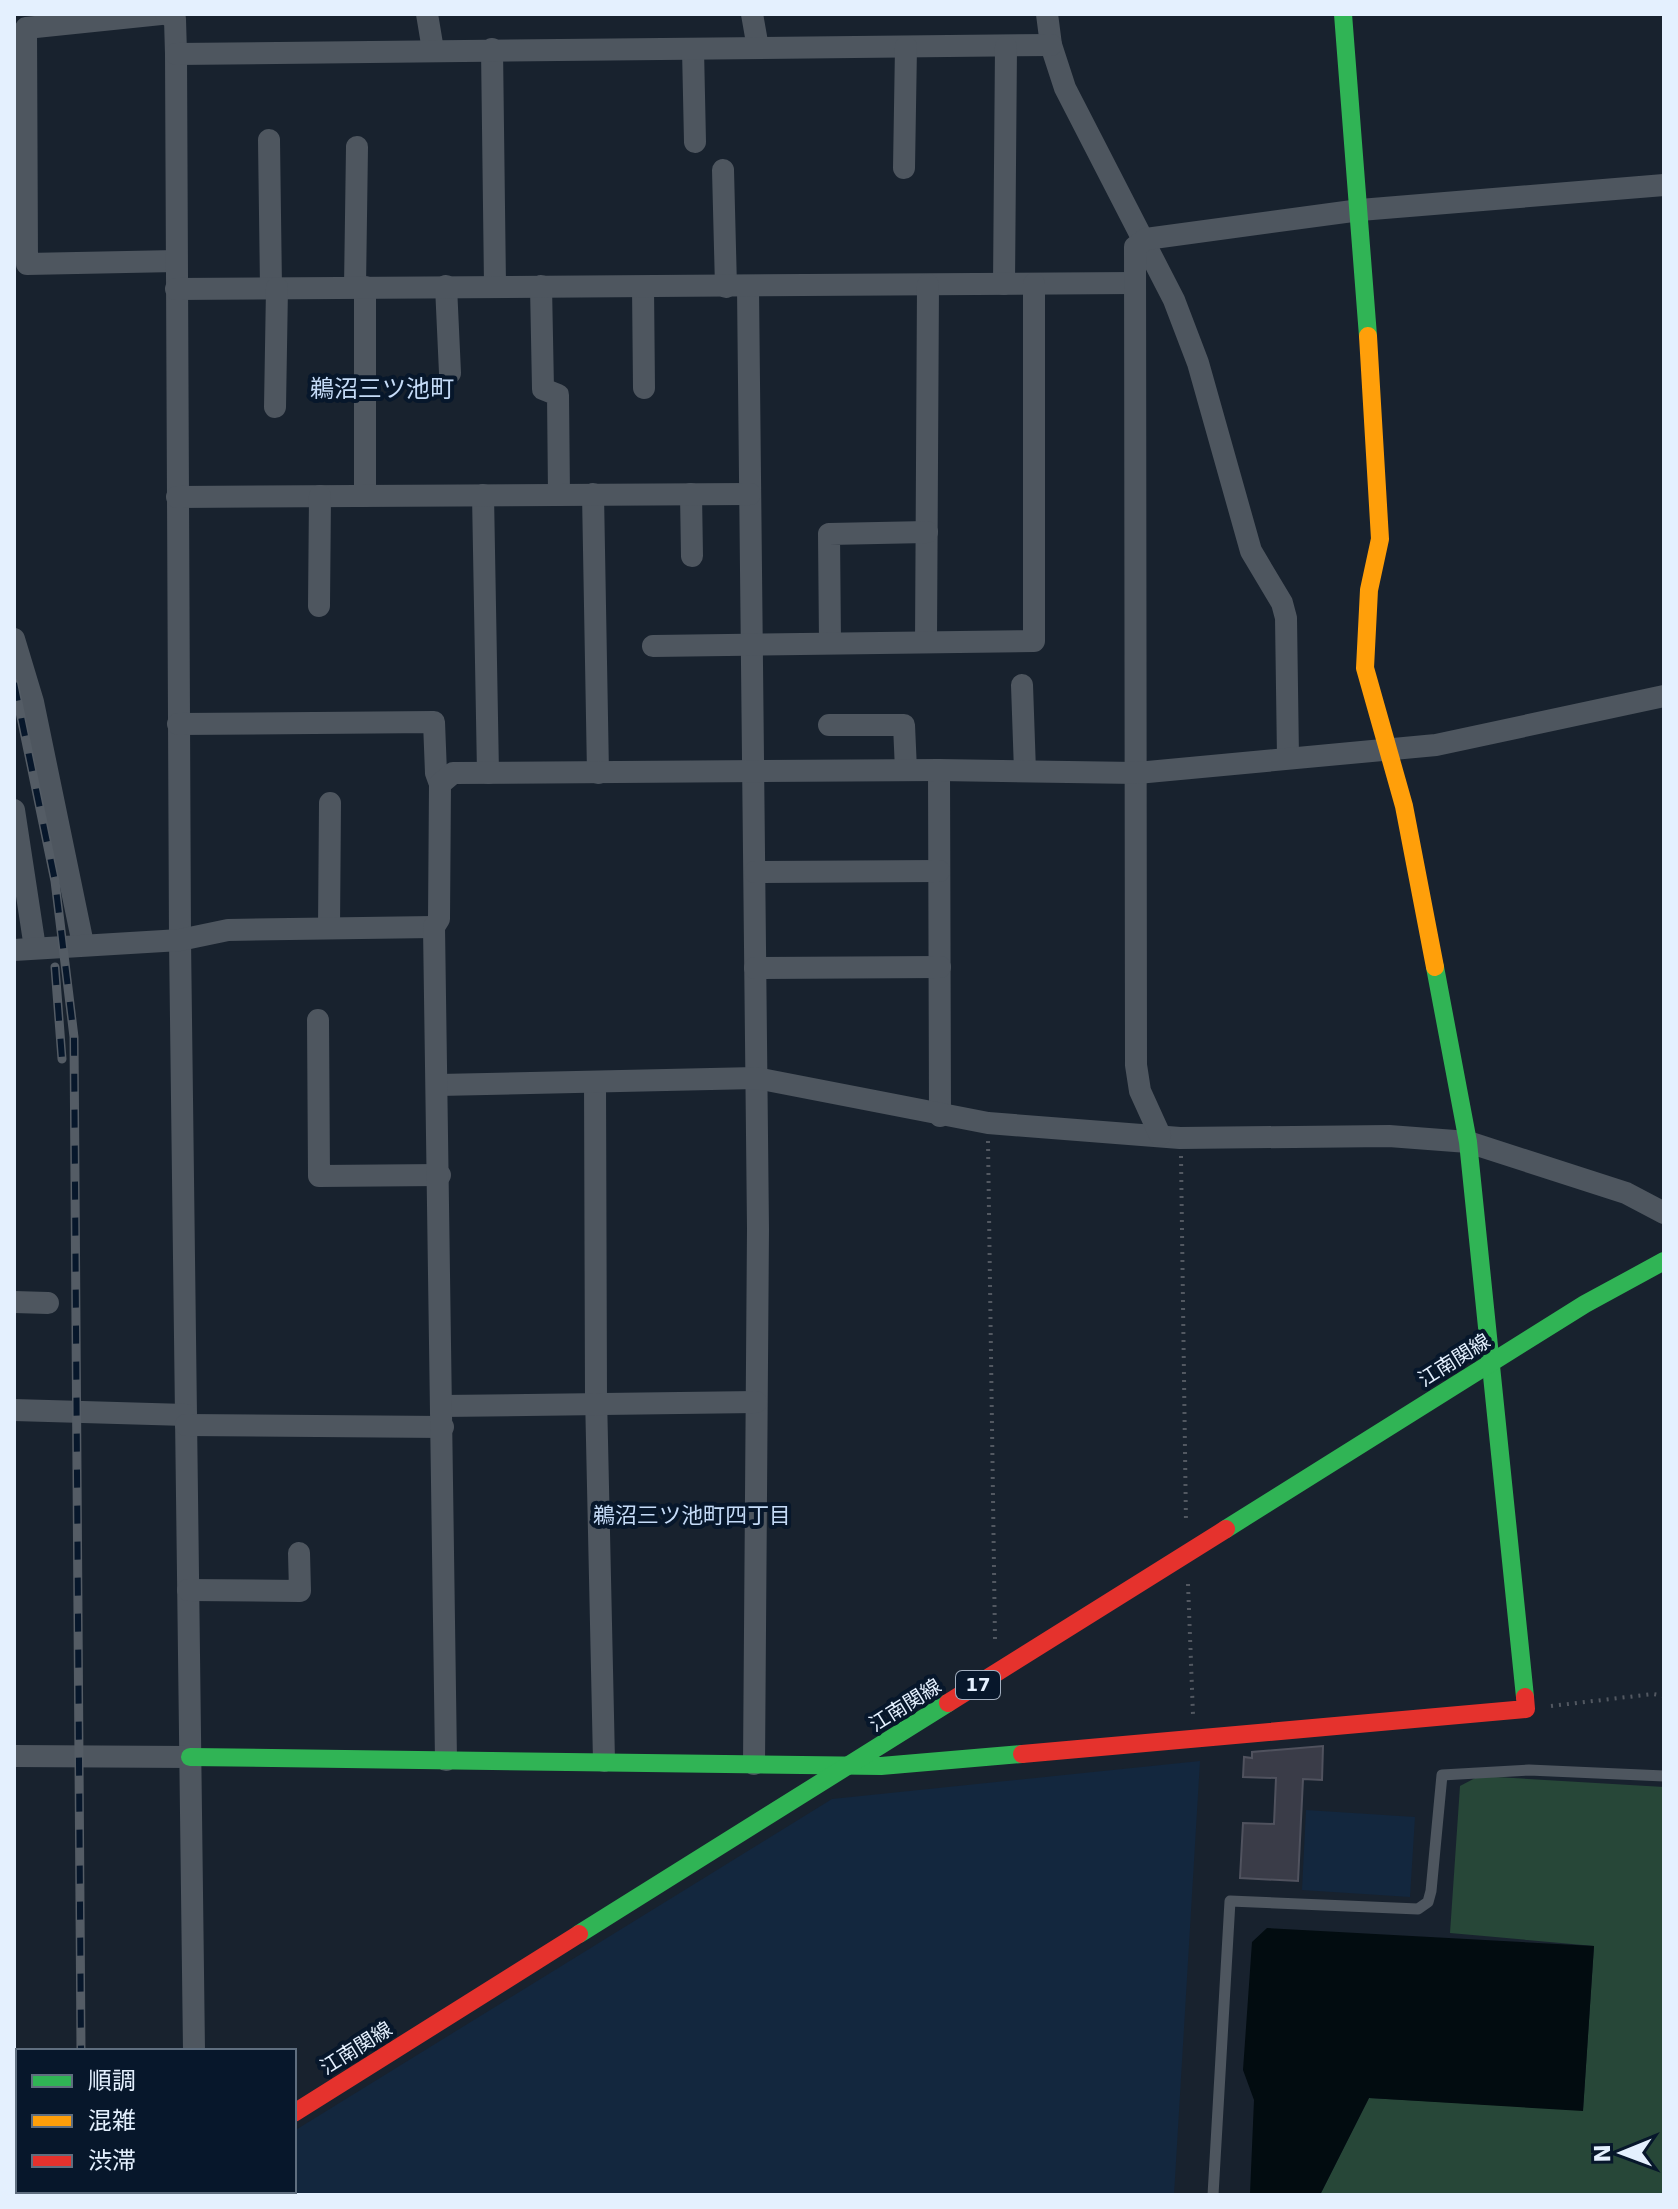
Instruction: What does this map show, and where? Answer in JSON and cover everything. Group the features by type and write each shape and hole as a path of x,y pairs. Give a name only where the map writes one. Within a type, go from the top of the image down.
{"street":[{"path":"176,261 27,264 26,28 109,17 164,14 175,19 180,940 194,2049"},
{"path":"427,14 433,50"},
{"path":"752,14 758,48"},
{"path":"1047,14 1051,45 1065,88 1146,239 1198,363 1251,551 1282,603 1286,618 1288,758"},
{"path":"14,1756 852,1765 1196,1740 1310,1725 1526,1709 1468,1142 1391,751 1373,704 1365,668 1369,590 1380,539 1360,210 1343,14"},
{"path":"176,54 1051,45"},
{"path":"904,168 906,47"},
{"path":"1004,284 1006,47"},
{"path":"492,49 495,285"},
{"path":"693,49 695,142"},
{"path":"269,140 275,407"},
{"path":"357,147 365,496"},
{"path":"723,170 737,288 750,494 756,1078 754,1764"},
{"path":"1170,1137 1140,1091 1136,1065 1135,247 1146,239 1360,210 1664,185"},
{"path":"176,289 495,285 737,288 1134,283"},
{"path":"653,646 1034,641 1034,284"},
{"path":"926,642 928,285"},
{"path":"446,286 450,373"},
{"path":"541,286 543,389 558,395 559,495"},
{"path":"643,287 644,388"},
{"path":"593,494 598,773"},
{"path":"691,494 692,556"},
{"path":"177,497 750,494"},
{"path":"483,495 488,773"},
{"path":"319,606 320,496"},
{"path":"830,643 829,534 927,532"},
{"path":"14,639 33,702 83,944"},
{"path":"1022,685 1025,771"},
{"path":"440,784 453,773 939,770 1137,773 1391,751 1664,696"},
{"path":"178,724 434,722 436,773 440,784 439,919 434,927 439,1085 446,1760"},
{"path":"829,725 904,725 906,770"},
{"path":"939,770 940,1116"},
{"path":"329,928 330,803"},
{"path":"14,810 24,949 180,940 228,930 434,927"},
{"path":"755,872 939,871"},
{"path":"755,968 940,967"},
{"path":"318,1020 319,1176 440,1175"},
{"path":"439,1085 756,1078 988,1123 1170,1137 1389,1136 1468,1142 1626,1193 1664,1213"},
{"path":"595,1082 596,1404 604,1761"},
{"name":"江南関線","path":"296,2112 1585,1304 1664,1261"},
{"path":"14,1302 48,1303"},
{"path":"14,1410 186,1420 443,1417 596,1404 756,1402"},
{"path":"188,1590 300,1591 299,1553"}],"lane":[{"path":"1213,2195 1230,1901 1418,1909 1428,1902 1431,1891 1442,1775 1529,1770 1664,1776"}],"path":[{"path":"988,1123 996,1673"},
{"path":"1170,1137 1196,1740"},
{"path":"1526,1709 1653,1694 1664,1696"}],"shaded area":[{"path":"1200,1761 1174,2195 195,2195 296,2193 296,2130 832,1799"},
{"path":"1306,1810 1415,1817 1410,1897 1302,1890"},
{"path":"1267,1928 1594,1946 1583,2111 1369,2098 1320,2195 1234,2195 1250,2194 1254,2100 1243,2070 1252,1942"}],"green space":[{"path":"1479,1776 1664,1787 1664,2195 1320,2195 1369,2098 1583,2110 1594,1946 1450,1933 1460,1786"}],"building":[{"path":"1323,1746 1322,1780 1303,1779 1298,1881 1240,1878 1243,1823 1274,1824 1276,1778 1243,1777 1244,1757 1252,1758 1252,1752"}],"railway":[{"path":"14,683 55,881 74,1037 81,2049"},
{"path":"55,967 62,1059"}],"traffic: fast":[{"path":"1343,14 1368,336"},
{"path":"1435,967 1468,1142 1525,1697"},
{"path":"1226,1529 1585,1304 1664,1261"},
{"path":"579,1934 948,1703"},
{"path":"190,1757 881,1766 1022,1754"}],"traffic: slow":[{"path":"1368,336 1380,539 1369,590 1365,668 1404,806 1435,967"}],"traffic: jam":[{"path":"948,1703 1226,1529"},
{"path":"1022,1754 1526,1709 1525,1697"},
{"path":"296,2112 579,1934"},
{"path":"154,2195 158,2193"}],"district":[{"name":"鵜沼三ツ池町","path":"382,389"},
{"name":"鵜沼三ツ池町四丁目","path":"692,1515"}]}
